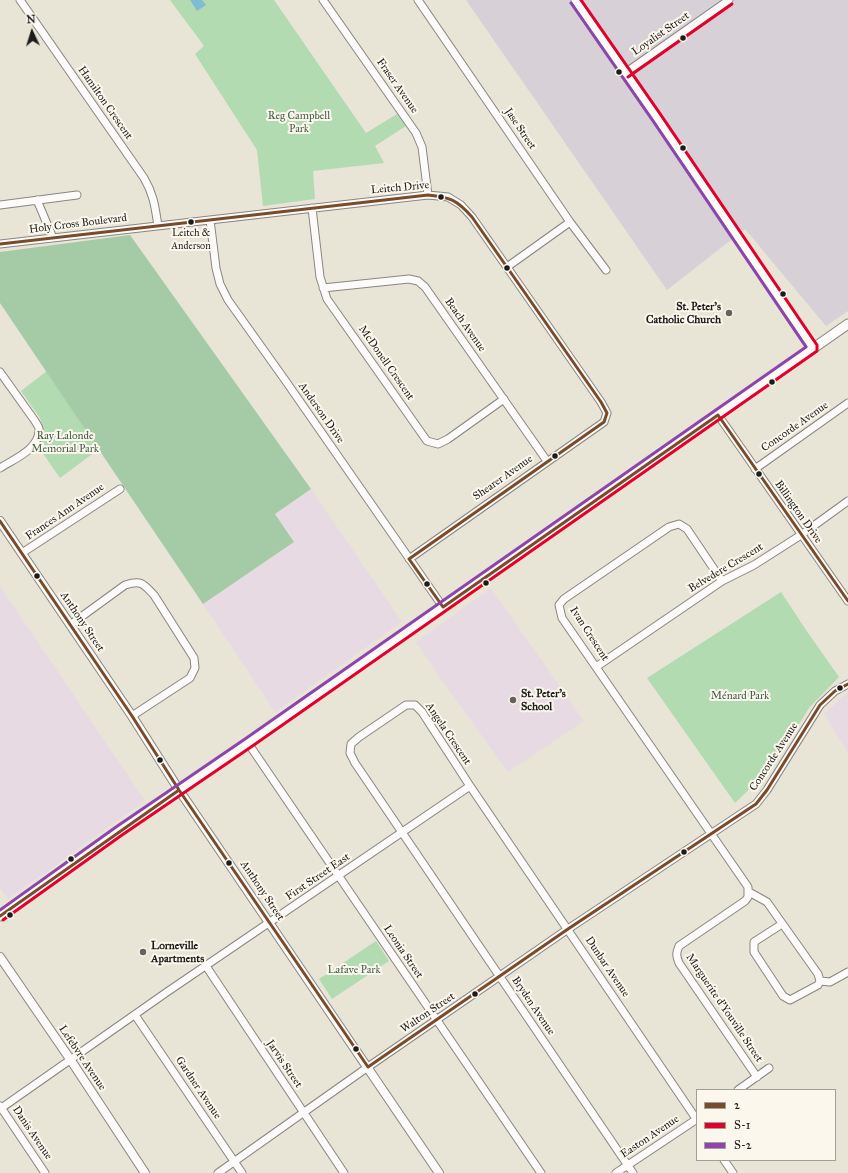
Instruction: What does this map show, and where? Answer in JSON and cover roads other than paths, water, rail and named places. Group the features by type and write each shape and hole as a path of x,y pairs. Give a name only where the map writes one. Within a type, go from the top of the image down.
{"main road":[{"path":"0,916 848,324"}],"street":[{"name":"Hamilton Crescent","path":"20,0 144,178 153,197 158,226"},
{"name":"Fraser Avenue","path":"323,0 416,133 422,147 428,195"},
{"name":"Jase Street","path":"418,0 570,222 606,270"},
{"path":"575,0 813,348"},
{"name":"Loyalist Street","path":"625,73 729,0"},
{"path":"0,204 77,195"},
{"name":"Leitch Drive","path":"158,226 428,195 448,197 462,205 472,217 601,402 607,413"},
{"path":"37,200 53,238"},
{"name":"McDonell Crescent","path":"312,208 320,277 327,299 427,441 438,444 448,439 504,399"},
{"name":"Anderson Drive","path":"210,220 216,268 220,284 228,300 442,607"},
{"path":"507,266 570,222"},
{"name":"Holy Cross Boulevard","path":"0,244 158,226"},
{"name":"Beach Avenue","path":"323,288 409,279 418,281 425,287 547,461"},
{"path":"0,372 35,421 39,429 36,441 28,450 0,468"},
{"name":"Concorde Avenue","path":"755,469 848,403"},
{"name":"Shearer Avenue","path":"409,559 604,422 607,413"},
{"name":"Billington Drive","path":"718,415 801,535 847,598"},
{"name":"Frances Ann Avenue","path":"22,553 120,489"},
{"name":"Belvedere Crescent","path":"596,667 722,581 754,565 801,535 848,501"},
{"name":"Anthony Street","path":"0,521 132,716 179,790 439,1173"},
{"name":"Ivan Crescent","path":"711,834 562,618 559,605 564,599 669,527 679,524 687,529 722,581"},
{"path":"70,625 125,585 136,582 145,586 154,594 194,658 195,668 190,678 132,716"},
{"name":"Concorde Avenue","path":"711,834 756,804 767,790 820,705 835,691 848,684"},
{"name":"Angela Crescent","path":"402,832 354,763 350,753 351,744 359,737 406,705 415,705 422,712 470,786"},
{"name":"Leonia Street","path":"248,743 541,1173"},
{"name":"First Street East","path":"0,1107 470,786"},
{"name":"Dunbar Avenue","path":"470,786 696,1119"},
{"name":"Bryden Avenue","path":"402,832 633,1173"},
{"path":"711,834 746,883 749,892 767,902 818,974 820,981"},
{"name":"Walton Street","path":"218,1173 568,929 711,834"},
{"name":"Marguerite d'Youville Street","path":"749,892 745,901 679,946 676,956 679,963 757,1077"},
{"path":"782,924 754,942 754,952 783,996 790,1000 818,985 820,981"},
{"name":"Lefebvre Avenue","path":"0,957 70,1059 145,1173"},
{"name":"Jarvis Street","path":"206,966 344,1173"},
{"path":"820,981 830,982 848,972"},
{"name":"Gardner Avenue","path":"135,1015 242,1173"},
{"path":"739,1089 769,1068"},
{"name":"Danis Avenue","path":"0,1107 45,1173"},
{"name":"Easton Avenue","path":"616,1173 696,1121"},
{"path":"725,1161 733,1173"}],"water":[{"path":"190,0 202,0 206,5 197,11"}],"place":[{"name":"Leitch & Anderson","path":"191,222"},
{"name":"St. Peter's Catholic Church","path":"729,313"},
{"name":"St. Peter's School","path":"513,700"},
{"name":"Lorneville Apartments","path":"143,952"}],"park label":[{"name":"Reg Campbell Park","path":"299,122"},
{"name":"Ray Lalonde Memorial Park","path":"65,442"},
{"name":"Ménard Park","path":"740,696"},
{"name":"Lafave Park","path":"354,970"}]}
